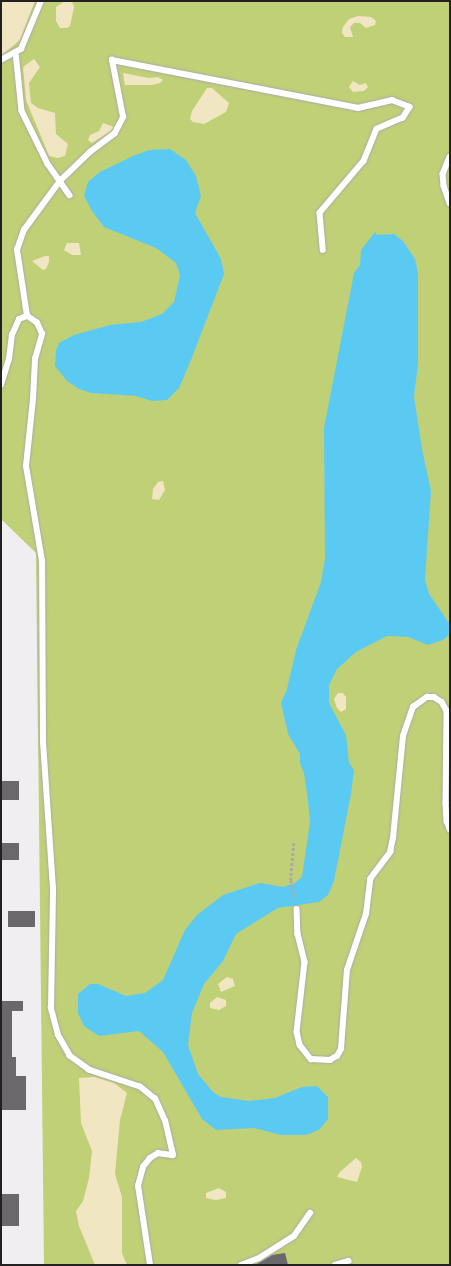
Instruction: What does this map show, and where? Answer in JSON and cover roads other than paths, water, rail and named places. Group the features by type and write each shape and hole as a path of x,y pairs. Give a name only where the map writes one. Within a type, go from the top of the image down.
{"lane":[{"path":"1,60 21,48 41,1"},
{"path":"16,52 22,111 48,164 70,196"},
{"path":"150,1265 138,1186 143,1167 150,1158 158,1153 173,1156 165,1121 155,1099 140,1087 89,1070 70,1056 58,1035 51,1008 53,889 43,742 42,561 26,466 31,427 35,359 42,334 36,323 27,316 17,250 24,230 60,182 90,152 115,134 123,117 112,60 358,108 392,100 410,107 403,118 377,129 364,161 320,213 324,250"},
{"path":"450,156 443,174 444,186 450,203"},
{"path":"1,385 9,359 12,335 19,319 27,316"},
{"path":"297,909 298,934 305,962 298,1032 300,1045 311,1060 330,1060 337,1056 340,1049 347,970 366,914 370,878 390,852 403,736 413,708 427,697 434,697 442,702 446,711 446,821 450,829"},
{"path":"241,1265 259,1258 294,1236 310,1213"},
{"path":"334,1265 348,1261"}],"water":[{"path":"170,149 186,160 196,176 201,196 195,213 221,259 224,274 179,388 167,400 152,401 136,396 91,393 79,389 67,381 55,366 56,351 59,343 74,335 110,325 141,322 162,314 174,302 180,275 176,263 156,248 104,227 84,196 88,182 100,172 133,156 149,150"},
{"path":"375,232 377,235 394,234 403,241 415,259 418,274 418,364 414,396 431,491 425,579 429,594 449,623 450,629 448,636 443,640 428,645 408,637 387,636 356,652 337,669 329,685 329,703 346,735 349,763 354,770 334,881 328,895 319,902 278,908 236,934 223,961 204,984 192,1013 188,1045 198,1074 213,1092 221,1097 249,1101 275,1098 302,1087 317,1086 328,1097 328,1119 319,1130 306,1135 281,1135 254,1128 216,1130 202,1119 163,1052 139,1031 99,1036 84,1026 78,1013 78,994 90,984 98,984 126,996 145,993 163,980 185,930 197,915 223,895 260,883 283,887 295,883 302,877 310,822 308,801 304,773 300,763 300,754 288,734 281,703 287,689 296,650 321,582 325,559 324,428 354,273 360,265 361,250"}]}
